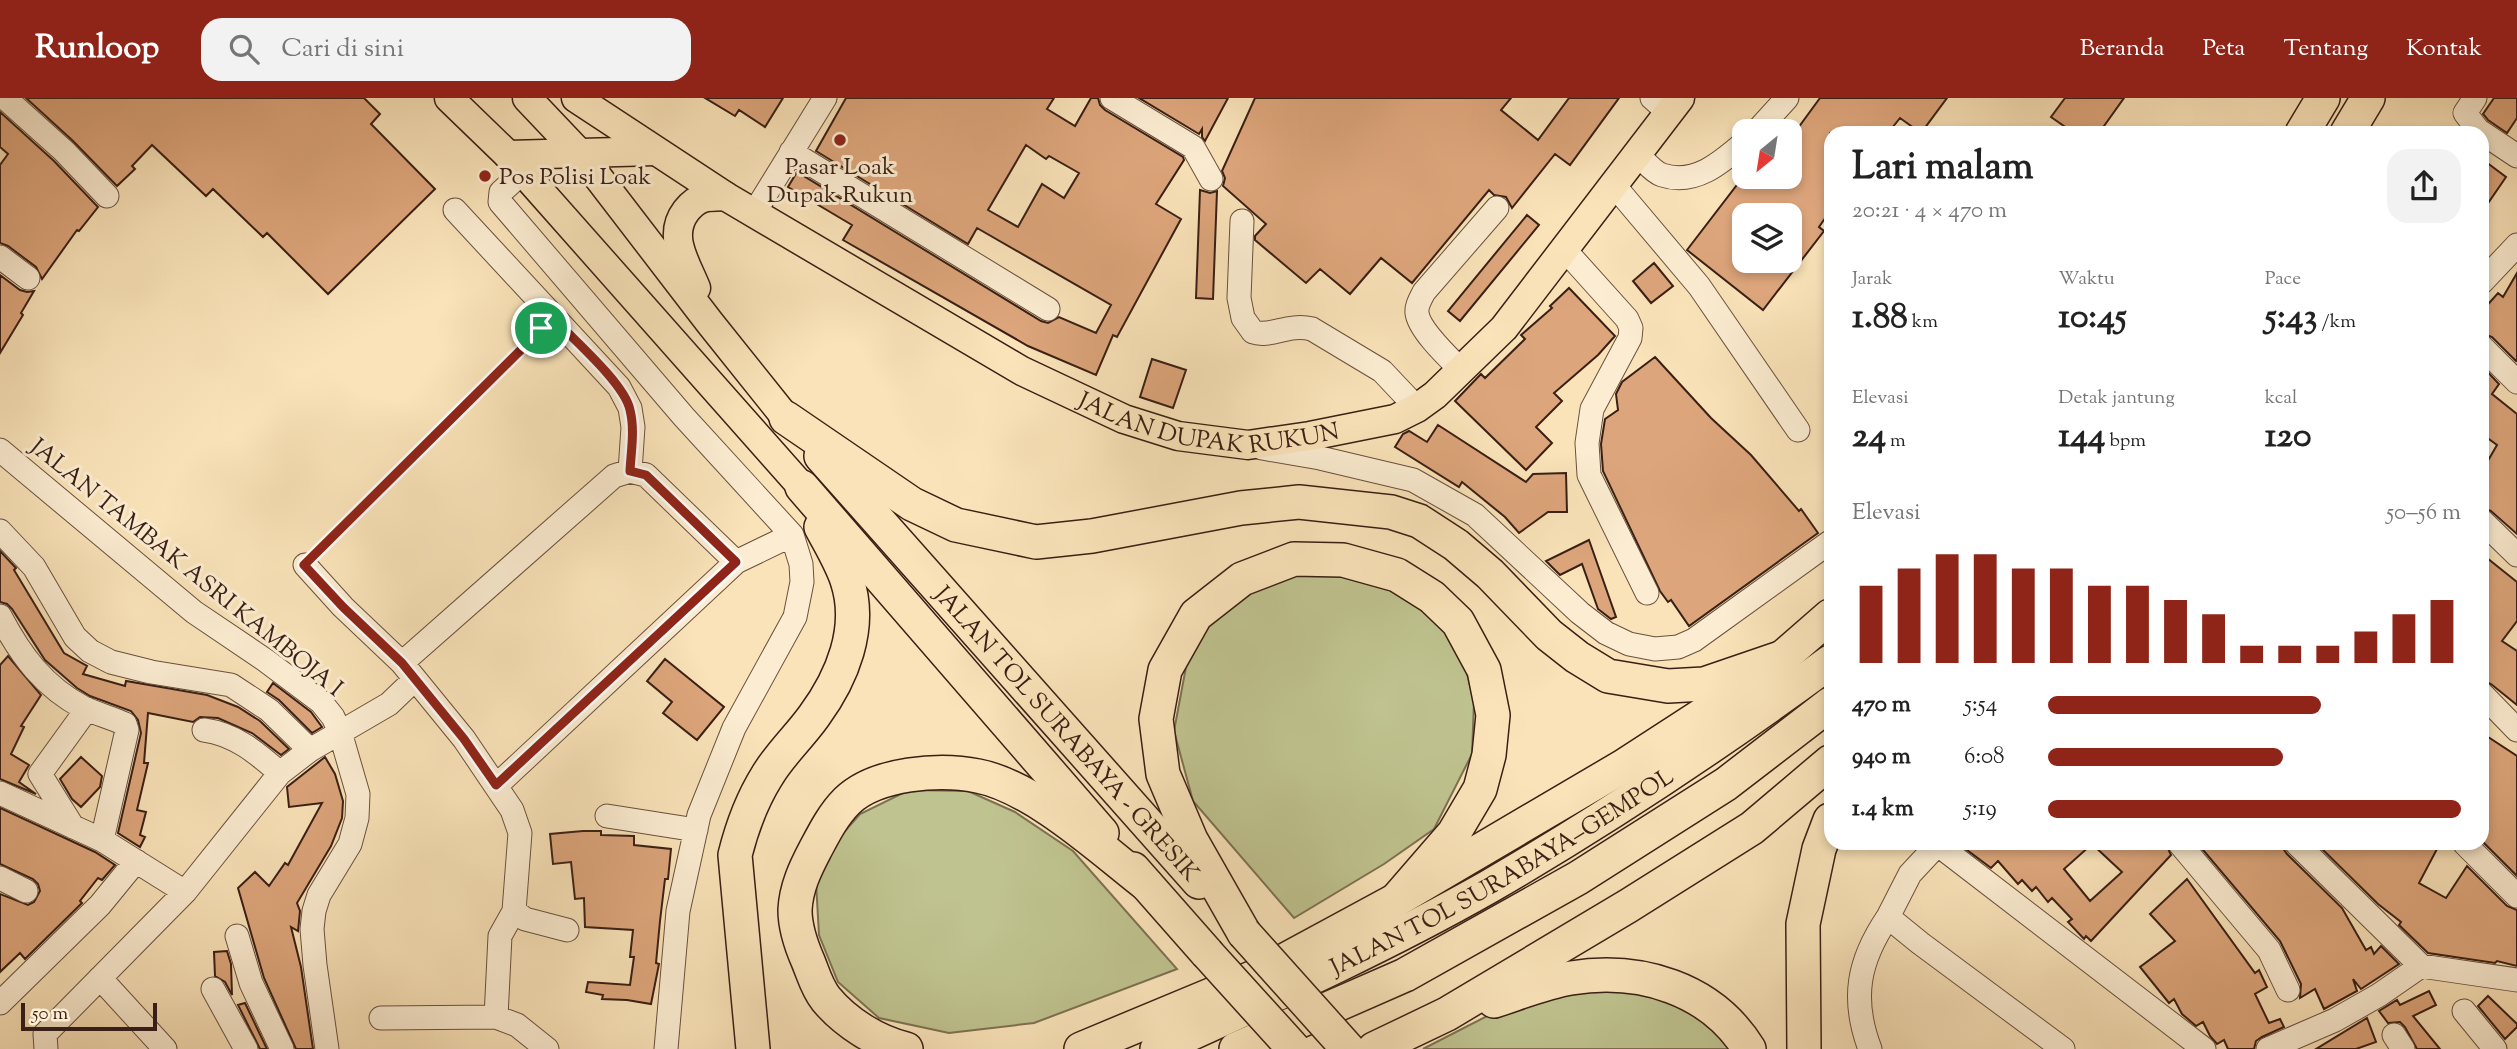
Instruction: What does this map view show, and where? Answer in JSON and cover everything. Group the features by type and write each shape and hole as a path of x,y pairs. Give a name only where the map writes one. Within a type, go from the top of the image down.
{"highway":[{"path":"2306,126 2323,98"},
{"path":"2351,126 2368,98"},
{"path":"786,418 912,504 956,525 1036,542 1092,536 1241,508 1299,502 1391,512 1419,522 1457,545 1490,574 1549,635 1608,676 1668,686 1704,684 1783,657"},
{"name":"JALAN TOL SURABAYA - GRESIK","path":"786,418 1348,1049"},
{"path":"753,1049 737,883 737,845 742,825 767,775 814,716 838,679 849,646 853,616 847,581 802,486"},
{"name":"JALAN TOL SURABAYA - GRESIK","path":"802,486 1146,884 1294,1049"},
{"path":"1244,933 1191,840 1163,774 1156,719 1165,670 1196,615 1242,579 1294,559 1343,559 1397,575 1432,597 1458,622 1484,670 1493,715 1489,755 1480,789 1454,833 1396,901"},
{"path":"1081,1049 1254,976 1396,901 1622,767 1713,708 1783,657 1824,621"},
{"name":"JALAN TOL SURABAYA–GEMPOL","path":"1157,1049 1321,974 1489,886 1739,729 1824,666"},
{"name":"JALAN TOL SURABAYA–GEMPOL","path":"1236,1049 1405,975 1578,878 1726,784 1824,709"},
{"path":"1374,1049 1447,1014 1628,906 1752,828 1824,767"},
{"path":"905,1049 869,1034 846,1019 825,998 799,939 795,909 802,876 829,823 848,800 869,787 902,776 947,773 980,776 1022,793 1050,810 1146,884"},
{"path":"1804,1049 1803,924 1824,836"},
{"path":"1447,1014 1570,978 1626,975 1658,981 1708,1004 1742,1037 1749,1049"}],"main road":[{"path":"449,98 515,164 802,486"},
{"path":"527,98 581,155 786,418"},
{"name":"JALAN DUPAK RUKUN","path":"576,98 725,196 1022,371 1124,419 1178,436 1248,445 1395,419 1435,395 1504,328 1637,154 1667,103"},
{"path":"515,164 581,155 655,151"},
{"path":"710,323 678,245 677,230 691,205 702,198 725,196"}],"street":[{"path":"5,98 64,151 107,196"},
{"path":"754,213 825,98"},
{"path":"1112,98 1193,147 1210,178"},
{"path":"1768,119 1787,98"},
{"path":"2473,126 2465,113 2475,98"},
{"path":"2489,137 2517,156"},
{"path":"791,152 1048,309"},
{"path":"1637,154 1660,175 1692,176 1718,166 1732,154"},
{"path":"515,164 501,192 500,202 684,417 792,535 801,564 802,582 795,617 734,727 699,815 678,911 666,1049"},
{"path":"1613,184 1699,286 1798,430"},
{"path":"1461,370 1441,351 1420,322 1417,312 1419,303 1424,292 1497,208"},
{"path":"455,210 619,387 630,408 630,471"},
{"path":"1241,221 1239,298 1243,318 1254,332 1265,334 1299,326 1312,329 1382,371 1417,408"},
{"path":"2489,275 2517,245"},
{"path":"1564,249 1628,319 1631,328 1623,353 1592,409 1587,443 1589,475 1647,593"},
{"path":"0,257 28,278"},
{"path":"2489,354 2517,382"},
{"path":"1248,445 1320,458 1413,480 1475,515 1580,613 1606,633 1629,645 1655,649 1678,647 1694,640 1824,546"},
{"name":"JALAN TAMBAK ASRI KAMBOJA I","path":"0,450 194,611 321,702 333,717 358,794 357,818 350,844 320,895 314,911 312,929 315,965 327,1049"},
{"path":"46,1049 43,1041 45,1034 185,892 280,773 310,750 389,704 408,671 614,476 630,471 646,475 736,562"},
{"path":"2489,528 2517,555"},
{"path":"0,531 34,566 75,637 90,651 111,662 151,672 231,685 269,710 310,750"},
{"path":"496,785 736,562 792,535"},
{"path":"304,565 408,671 464,739 512,810 520,833 514,911 500,936 496,1017"},
{"path":"3,632 41,678 63,696 125,724 127,730 102,840"},
{"path":"2489,701 2517,730"},
{"path":"73,828 40,774 87,709"},
{"path":"204,730 235,738 280,773"},
{"path":"0,793 102,840 185,892"},
{"path":"607,816 696,830"},
{"path":"1870,1049 1860,1013 1863,962 1910,874 1932,850"},
{"path":"1946,850 2204,1049"},
{"path":"2185,850 2269,950 2288,990"},
{"path":"2303,850 2421,966 2517,980"},
{"path":"2471,850 2517,896"},
{"path":"0,1003 100,905 136,861"},
{"path":"0,878 26,891"},
{"path":"514,911 525,919 566,930"},
{"path":"1888,917 2063,1049"},
{"path":"237,936 251,983 282,1049"},
{"path":"2268,1049 2335,1020 2379,995 2421,966"},
{"path":"100,978 165,1049"},
{"path":"213,989 246,1049"},
{"path":"2464,1011 2495,1049"},
{"path":"381,1018 496,1017 517,1025 547,1049"}],"path":[{"path":"304,565 553,318"}],"green space":[{"path":"1297,565 1395,584 1435,612 1463,657 1474,702 1472,754 1434,829 1384,864 1294,918 1193,801 1174,731 1186,667 1212,619 1248,586"},
{"path":"909,790 968,791 1015,812 1073,851 1177,969 1034,1023 949,1033 879,1018 838,982 819,935 816,882 830,848 860,814"},
{"path":"1575,983 1675,995 1734,1049 1423,1049 1493,1013"}],"building":[{"path":"26,98 364,98 380,114 371,124 435,189 328,294 267,233 263,237 213,189 206,196 152,145 132,166 135,169 117,186"},
{"path":"705,98 783,98 765,127 739,110 735,116"},
{"path":"846,98 1054,98 1047,109 1075,126 1091,98 1098,98 1105,110 1183,157 1184,160 1156,204 1181,219 1117,337 1113,335 1096,375 1028,346 843,240 852,225 788,187 797,172 1041,321 1048,323 1059,317 1096,333 1111,305 977,228 968,244 816,151","holes":["1026,145 1046,159 1049,156 1079,173 1064,198 1042,184 1018,227 988,210"]},
{"path":"1139,98 1228,98 1205,141 1202,129 1199,134"},
{"path":"1255,98 1511,98 1501,110 1538,140 1569,98 1619,98 1570,165 1555,154 1512,208 1506,197 1494,195 1489,190 1412,283 1381,258 1350,294 1320,269 1306,283 1255,240 1255,236 1266,224 1223,186 1225,178 1222,171"},
{"path":"1820,98 1947,98 1926,126 1911,126 1900,118 1894,126 1824,126 1824,220 1819,227 1824,231 1802,259 1802,203 1732,203 1732,273 1792,273 1763,310 1687,250 1734,189 1802,189 1802,123"},
{"path":"2065,98 2124,98 2104,126 2064,126 2051,117"},
{"path":"2494,98 2517,98 2517,118 2507,133 2483,114"},
{"path":"0,112 54,161 98,207 79,231 77,230 42,279 36,267 0,243 0,165 8,154 0,147"},
{"path":"2489,164 2506,177 2489,202"},
{"path":"1200,190 1210,193 1217,191 1213,299 1196,298"},
{"path":"1527,215 1539,225 1460,321 1448,311"},
{"path":"1654,263 1673,286 1651,303 1633,281"},
{"path":"2517,273 2516,361 2489,336 2489,303 2498,293 2503,297"},
{"path":"0,275 20,290 34,291 0,353"},
{"path":"1569,288 1615,336 1598,355 1554,393 1562,401 1536,427 1552,443 1526,470 1455,401 1481,374 1485,378 1525,339 1521,335 1552,308 1550,306"},
{"path":"1655,357 1711,418 1751,455 1799,511 1801,509 1818,533 1689,626 1671,600 1668,602 1660,591 1603,471 1601,444 1605,419 1618,410 1616,394 1622,382"},
{"path":"1152,359 1186,370 1173,408 1140,397"},
{"path":"2489,373 2499,384 2492,394 2517,414 2517,534 2489,510 2489,459 2497,445 2489,439"},
{"path":"1438,425 1526,482 1533,474 1566,473 1567,512 1548,512 1519,533 1505,517 1462,482 1459,487 1395,447 1403,434 1409,431 1427,442"},
{"path":"1589,540 1616,617 1611,619 1598,609 1582,564 1560,575 1546,561"},
{"path":"0,551 16,568 14,570 64,653 87,666 83,674 125,686 126,681 207,695 238,707 260,721 289,749 281,755 252,733 218,718 200,717 193,722 148,713 144,763 148,763 137,810 146,812 140,835 145,837 140,847 118,833 141,733 138,720 131,711 90,696 77,688 45,660 12,609 0,602"},
{"path":"2489,560 2517,582 2517,621 2502,641 2517,651 2517,705 2491,684"},
{"path":"8,656 41,695 21,726 24,727 11,754 29,765 19,782 36,794 0,779 0,665"},
{"path":"665,659 724,707 697,740 663,713 672,702 647,681"},
{"path":"273,683 311,712 322,727 312,733 279,700 267,692"},
{"path":"2489,738 2517,756 2517,876 2489,848"},
{"path":"81,757 102,776 100,787 81,807 72,799 60,779"},
{"path":"325,757 335,774 343,801 342,818 331,846 297,903 300,911 298,931 291,927 301,967 313,1049 296,1049 264,978 238,888 255,872 269,886 285,863 288,865 322,803 289,807 287,787"},
{"path":"0,808 95,852 115,865 102,880 98,878 80,901 82,903 25,959 20,953 0,972 0,894 28,905 34,902 40,891 33,879 0,864"},
{"path":"601,831 601,835 634,836 634,845 671,849 660,921 656,963 659,964 651,1004 602,999 603,995 586,992 588,982 630,985 634,957 630,957 633,930 585,927 584,898 575,899 571,862 553,864 550,834"},
{"path":"1967,850 2085,850 2064,869 2090,901 2122,872 2098,850 2169,850 2171,855 2091,941 2086,936 2084,939 2068,922 2072,919 2052,898 2048,902 2036,887 2032,891 2022,880 2018,884 1998,861 1991,868"},
{"path":"2203,850 2284,850 2342,908 2366,950 2371,947 2374,954 2381,946 2399,964 2361,989 2353,979 2357,991 2324,1009 2315,989 2300,998 2301,984 2280,941"},
{"path":"2323,850 2436,850 2419,883 2446,898 2467,866 2507,906 2517,910 2517,966 2428,953 2399,925 2401,922 2378,904"},
{"path":"2187,879 2255,973 2259,970 2267,987 2255,994 2269,1023 2280,1019 2284,1027 2256,1041 2254,1049 2228,1049 2224,1040 2217,1044 2203,1022 2196,1026 2182,1014 2174,999 2169,1003 2140,967 2175,941 2150,914"},
{"path":"227,951 231,964 232,995 225,982 215,976 214,952"},
{"path":"2429,991 2436,1005 2413,1016 2440,1049 2417,1049 2400,1022 2388,1023 2379,1011 2397,1000 2400,1005"},
{"path":"2488,996 2517,1024 2505,1039 2478,1006"},
{"path":"245,1003 267,1049 260,1049 238,1005"},
{"path":"2367,1018 2376,1042 2356,1049 2316,1049"}],"place":[{"name":"Pasar Loak Dupak Rukun","path":"840,140"},
{"name":"Pos Polisi Loak","path":"485,176"}],"route":[{"path":"553,318 619,387 630,408 630,471 646,475 736,562 496,785 464,739 402,663 343,607 304,565 541,328 553,318"}]}
